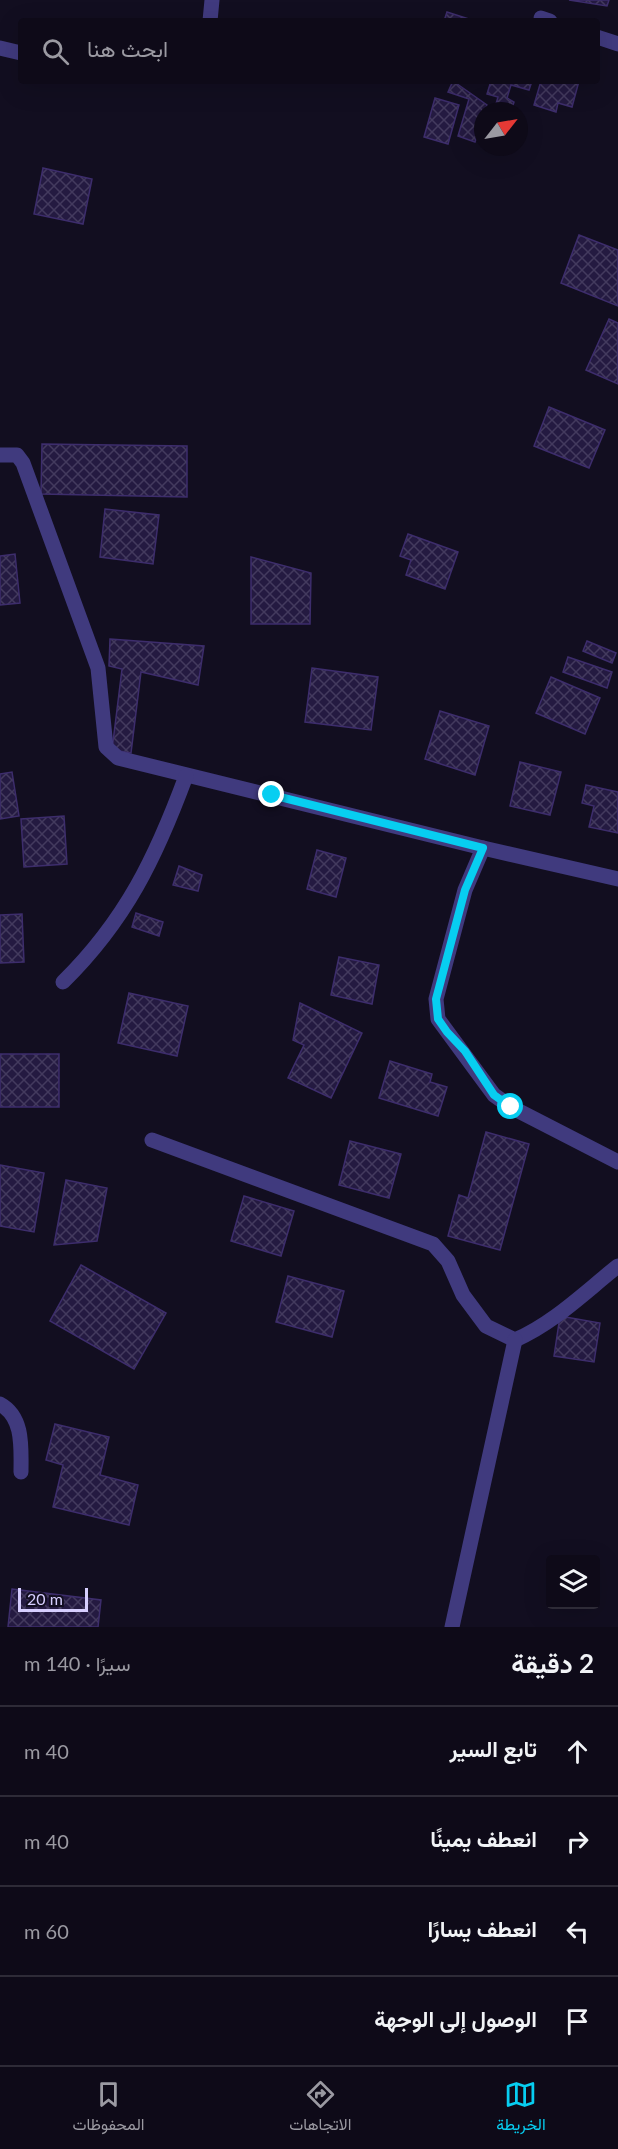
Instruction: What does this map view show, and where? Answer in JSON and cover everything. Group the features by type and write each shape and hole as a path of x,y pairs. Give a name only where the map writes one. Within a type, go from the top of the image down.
{"street":[{"path":"210,18 212,0"},
{"path":"600,38 618,44"},
{"path":"0,48 18,52"},
{"path":"0,455 17,455 23,463 98,668 106,747 126,761 618,879"},
{"path":"63,982 92,954 138,888 161,843 186,776"},
{"path":"483,848 465,890 436,999 438,1019 494,1095 511,1107 618,1162"},
{"path":"152,1140 433,1244 448,1261 463,1295 486,1326 515,1341"},
{"path":"515,1341 537,1331 559,1315 618,1266"},
{"path":"452,1627 515,1341"},
{"path":"0,1404 12,1414 21,1433 21,1472"}],"building":[{"path":"569,0 609,0 607,6"},
{"path":"447,12 466,18 445,18"},
{"path":"452,84 457,84 483,102 474,102 474,142 458,136 469,99 448,92"},
{"path":"490,84 531,84 529,90 511,85 507,98 514,102 497,102 498,97 487,94"},
{"path":"540,84 578,84 572,107 558,103 556,112 534,105"},
{"path":"435,98 459,105 448,144 424,137"},
{"path":"43,168 92,179 83,224 34,214"},
{"path":"579,235 618,250 618,306 561,283"},
{"path":"609,319 618,323 618,384 586,370"},
{"path":"549,407 605,430 589,468 534,446"},
{"path":"42,444 187,446 187,497 41,494"},
{"path":"105,509 159,515 153,564 100,557"},
{"path":"408,534 458,552 445,589 406,575 411,560 400,556"},
{"path":"15,554 20,603 0,605 0,556"},
{"path":"251,557 311,573 310,624 251,624"},
{"path":"110,639 204,646 198,685 141,672 131,753 112,750 122,669 109,666"},
{"path":"587,641 616,653 612,663 583,651"},
{"path":"568,657 612,672 607,688 563,672"},
{"path":"312,668 378,677 371,730 305,722"},
{"path":"551,677 600,698 585,734 536,713"},
{"path":"440,711 489,726 475,775 425,759"},
{"path":"520,762 561,772 550,815 510,806"},
{"path":"12,772 19,816 0,819 0,774"},
{"path":"586,785 618,792 618,833 589,827 594,806 582,803"},
{"path":"64,816 67,864 24,867 21,819"},
{"path":"317,850 346,858 336,897 307,889"},
{"path":"179,866 202,875 198,891 173,885"},
{"path":"136,913 163,922 159,936 132,927"},
{"path":"22,914 24,962 0,963 0,915"},
{"path":"339,957 379,965 372,1004 331,995"},
{"path":"129,993 188,1006 177,1056 118,1043"},
{"path":"300,1003 362,1033 331,1098 288,1078 304,1045 293,1040"},
{"path":"0,1054 59,1054 59,1107 0,1107"},
{"path":"390,1061 432,1074 430,1082 447,1087 438,1116 379,1098"},
{"path":"486,1132 529,1144 500,1250 448,1236 459,1195 468,1198"},
{"path":"350,1141 401,1154 389,1198 339,1185"},
{"path":"0,1165 44,1173 34,1232 0,1226"},
{"path":"66,1180 107,1188 97,1241 54,1245"},
{"path":"244,1196 294,1211 281,1256 231,1241"},
{"path":"81,1265 166,1313 134,1369 50,1321"},
{"path":"288,1276 344,1291 332,1337 276,1322"},
{"path":"560,1316 600,1323 594,1362 554,1356"},
{"path":"55,1424 109,1437 100,1475 138,1485 129,1525 53,1507 63,1465 46,1460"},
{"path":"12,1589 101,1600 98,1627 8,1627"}],"route":[{"path":"272,795 483,848 465,890 436,999 438,1019 465,1051 494,1095 511,1107"}]}
